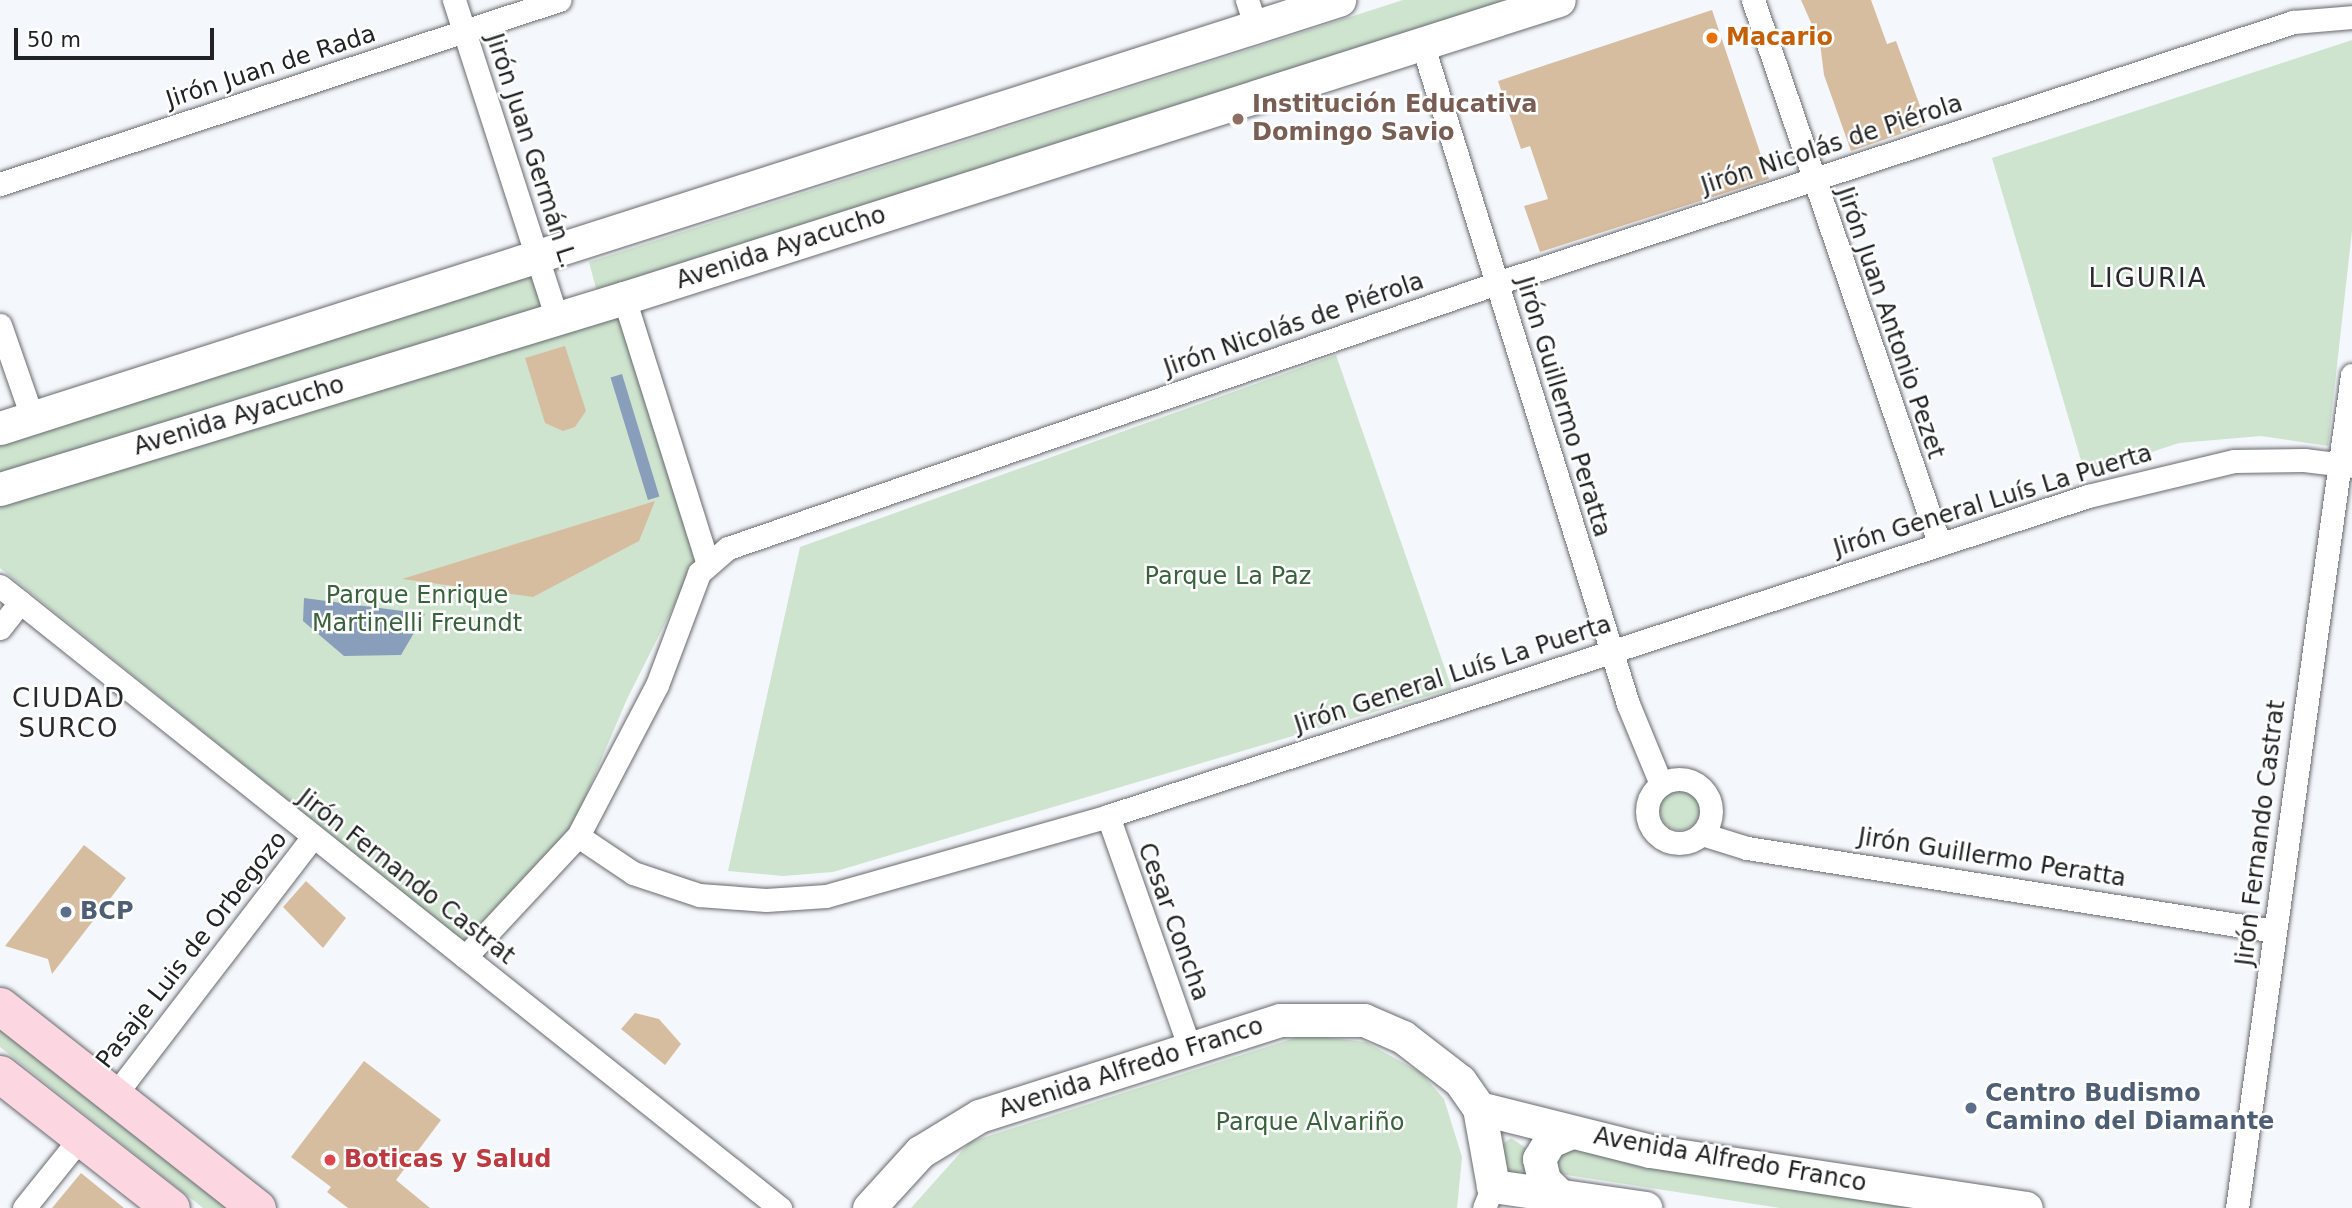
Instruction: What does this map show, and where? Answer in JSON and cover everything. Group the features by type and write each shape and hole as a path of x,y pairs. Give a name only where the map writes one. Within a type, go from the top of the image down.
{"main road":[{"path":"0,428 537,255 1252,13 1339,0"},
{"name":"Avenida Ayacucho","path":"0,489 624,298 1559,0"},
{"path":"0,1006 257,1208"},
{"name":"Avenida Alfredo Franco","path":"869,1208 919,1152 979,1116 1189,1046 1280,1020 1364,1020 1433,1058 1460,1081 1479,1108 1488,1197 1646,1208"},
{"path":"0,1074 171,1208"},
{"name":"Avenida Alfredo Franco","path":"1479,1108 1650,1150 2026,1208"},
{"path":"1548,1202 1539,1159 1550,1141 1571,1132"}],"street":[{"name":"Jirón Juan Germán L.","path":"454,0 557,319"},
{"name":"Jirón Juan de Rada","path":"0,184 559,0"},
{"name":"Jirón Juan Antonio Pezet","path":"1753,0 1939,543"},
{"name":"Jirón Nicolás de Piérola","path":"707,562 739,544 1497,283 2293,22 2352,17"},
{"name":"Jirón Guillermo Peratta","path":"1422,43 1612,651 1661,784"},
{"path":"466,957 578,836 657,685 707,562 624,298"},
{"path":"0,326 32,417"},
{"name":"Jirón Fernando Castrat","path":"2237,1208 2274,931 2346,466 2352,375"},
{"name":"Jirón General Luís La Puerta","path":"578,836 632,873 699,895 766,901 883,884 1108,817 1939,543 2191,468 2258,459 2346,466"},
{"name":"Jirón Fernando Castrat","path":"0,586 780,1208"},
{"path":"0,628 20,602"},
{"path":"1681,779 1700,786 1712,804 1702,834 1684,843 1655,832 1648,802 1661,784 1681,779"},
{"name":"Cesar Concha","path":"1108,817 1189,1046"},
{"name":"Jirón Guillermo Peratta","path":"1702,834 1747,848 2274,931"},
{"name":"Pasaje Luis de Orbegozo","path":"114,1096 313,837"},
{"path":"24,1208 82,1137"}],"green space":[{"path":"1403,0 1509,0 597,292 589,262"},
{"path":"2352,40 2352,231 2328,446 2261,436 2179,443 2085,474 1992,158"},
{"path":"537,255 557,319 0,489 0,429"},
{"name":"Parque Enrique Martinelli Freundt","path":"639,301 708,538 627,699 573,826 464,942 0,568 0,500"},
{"name":"Parque La Paz","path":"1336,355 1452,689 833,872 783,876 728,871 800,547"},
{"path":"1680,790 1688,791 1694,796 1699,802 1699,818 1694,824 1688,829 1680,830 1672,829 1666,824 1661,818 1660,810 1661,802 1666,796 1672,791"},
{"path":"0,1017 245,1208 203,1208 0,1047"},
{"name":"Parque Alvariño","path":"1304,1035 1366,1042 1421,1073 1444,1099 1462,1157 1457,1208 911,1208 970,1142"},
{"path":"1511,1138 1529,1150 1528,1169 1505,1178 1501,1145"},
{"path":"1571,1141 1971,1208 1780,1208 1554,1173 1554,1151"}],"water":[{"path":"622,374 659,496 648,500 611,378"},
{"path":"304,598 425,614 401,655 344,656 303,621"}],"building":[{"path":"1801,0 1871,0 1887,44 1896,41 1927,125 1851,151 1824,75 1820,43"},
{"path":"1712,10 1769,179 1540,252 1524,206 1548,199 1530,146 1521,149 1498,81"},
{"path":"565,346 586,411 575,427 563,431 545,423 525,358"},
{"path":"655,501 639,541 533,597 402,579"},
{"name":"BCP","path":"84,845 126,878 52,974 48,959 5,946"},
{"path":"306,881 346,918 323,948 283,907"},
{"path":"635,1013 659,1019 681,1044 665,1065 621,1029"},
{"path":"364,1061 441,1120 396,1180 430,1208 348,1208 327,1192 331,1187 291,1157"},
{"path":"81,1173 124,1208 52,1208"}],"place":[{"name":"Macario","path":"1712,38"},
{"name":"Institución Educativa Domingo Savio","path":"1238,119"},
{"name":"BCP","path":"66,912"},
{"name":"Centro Budismo Camino del Diamante","path":"1971,1108"},
{"name":"Boticas y Salud","path":"330,1160"}],"district":[{"name":"LIGURIA","path":"2148,279"},
{"name":"CIUDAD SURCO","path":"69,714"}]}
